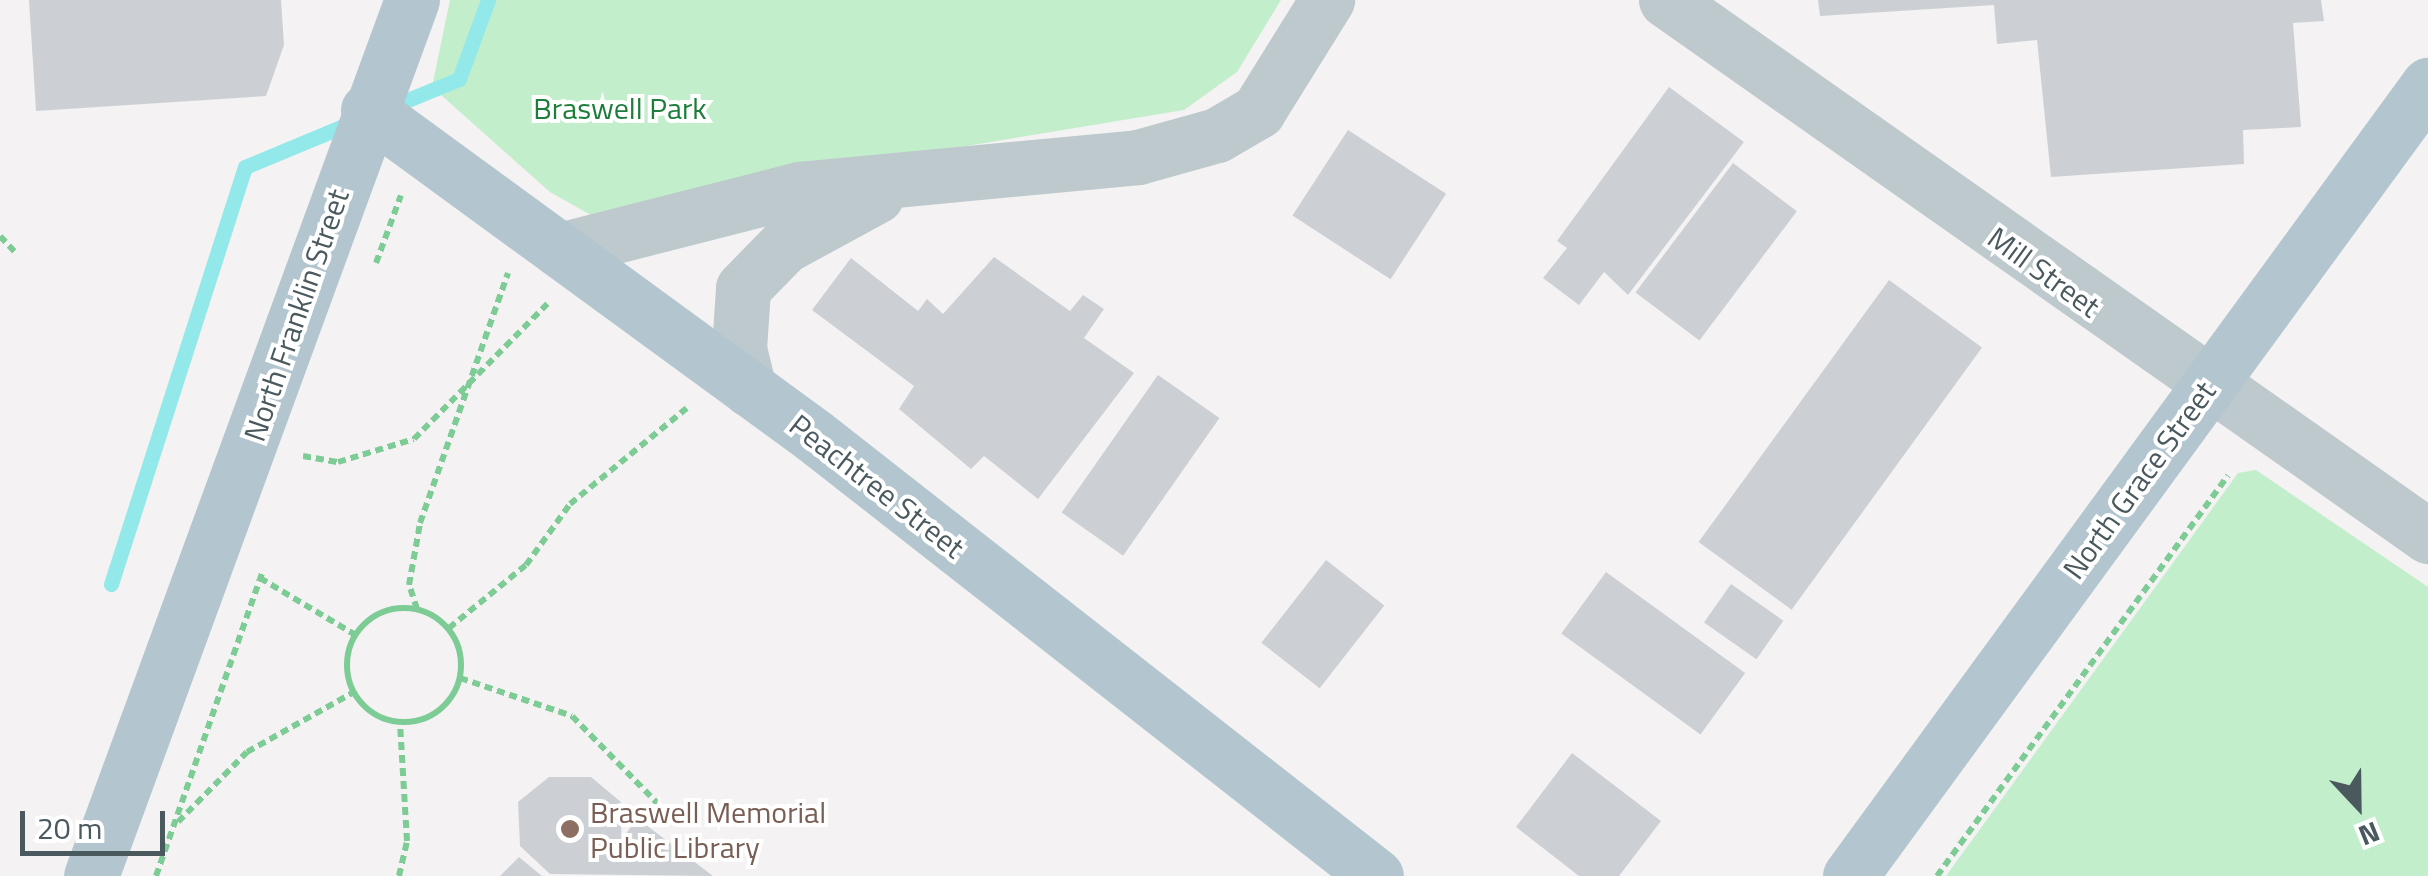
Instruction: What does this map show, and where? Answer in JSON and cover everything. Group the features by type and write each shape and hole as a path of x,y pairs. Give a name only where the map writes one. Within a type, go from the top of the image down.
{"main road":[{"name":"North Franklin Street","path":"92,876 184,631 368,110 412,0"},
{"name":"North Grace Street","path":"1850,876 2428,85"},
{"name":"Peachtree Street","path":"368,110 532,271 749,389 1376,876"}],"street":[{"path":"532,271 800,189 900,184 1138,157 1217,135 1258,111 1327,0"},
{"name":"Mill Street","path":"1666,0 2205,387 2428,536"},
{"path":"749,389 742,302 759,265 815,224 900,184"}],"path":[{"path":"370,278 404,188 419,200"},
{"path":"0,236 17,254"},
{"path":"495,256 532,271 549,302 565,314"},
{"path":"417,610 412,555 468,386 532,271"},
{"path":"303,456 338,462 414,438 549,302"},
{"path":"673,396 700,417"},
{"path":"450,628 526,566 570,504 688,407"},
{"path":"297,474 310,439"},
{"path":"1936,876 2228,475"},
{"path":"156,876 266,561"},
{"path":"260,578 354,634"},
{"path":"354,634 379,614 417,610 450,628"},
{"path":"400,722 445,706 460,678 450,628"},
{"path":"354,634 354,692"},
{"path":"460,678 572,716 663,809"},
{"path":"177,823 247,752 354,692"},
{"path":"354,692 400,722"},
{"path":"399,876 407,841 400,722"}],"green space":[{"name":"Braswell Park","path":"450,0 1281,0 1237,72 1184,110 756,181 605,223 550,192 432,87"},
{"path":"2256,470 2428,587 2428,876 1946,876 2238,473"}],"building":[{"path":"29,0 281,0 284,45 266,96 36,111"},
{"path":"1818,0 2321,0 2324,21 2293,23 2301,127 2243,130 2244,164 2051,177 2037,40 1997,44 1994,5 1820,16"},
{"path":"1669,87 1744,142 1628,295 1604,272 1579,305 1543,278 1567,248 1557,241"},
{"path":"1348,130 1446,194 1391,279 1292,216"},
{"path":"1733,163 1797,211 1699,341 1636,292"},
{"path":"994,257 1070,311 1083,295 1104,309 1084,338 1134,373 1038,499 984,456 971,469 899,409 914,386 812,310 851,258 918,311 927,299 943,314"},
{"path":"1889,280 1982,348 1792,610 1699,542"},
{"path":"1158,375 1219,418 1123,556 1062,513"},
{"path":"1326,560 1384,606 1320,688 1261,643"},
{"path":"1606,572 1745,673 1700,735 1561,633"},
{"path":"1731,584 1783,621 1756,659 1704,623"},
{"path":"1572,753 1661,821 1619,876 1579,876 1516,827"},
{"name":"Braswell Memorial Public Library","path":"549,777 591,777 622,803 621,841 637,818 713,876 550,874 520,846 518,802"},
{"name":"Braswell Memorial Public Library","path":"519,857 542,876 500,876"}],"waterway":[{"path":"388,108 459,79 488,0"},
{"path":"111,584 245,167 353,122"}],"place":[{"name":"Braswell Memorial Public Library","path":"570,829"}]}
